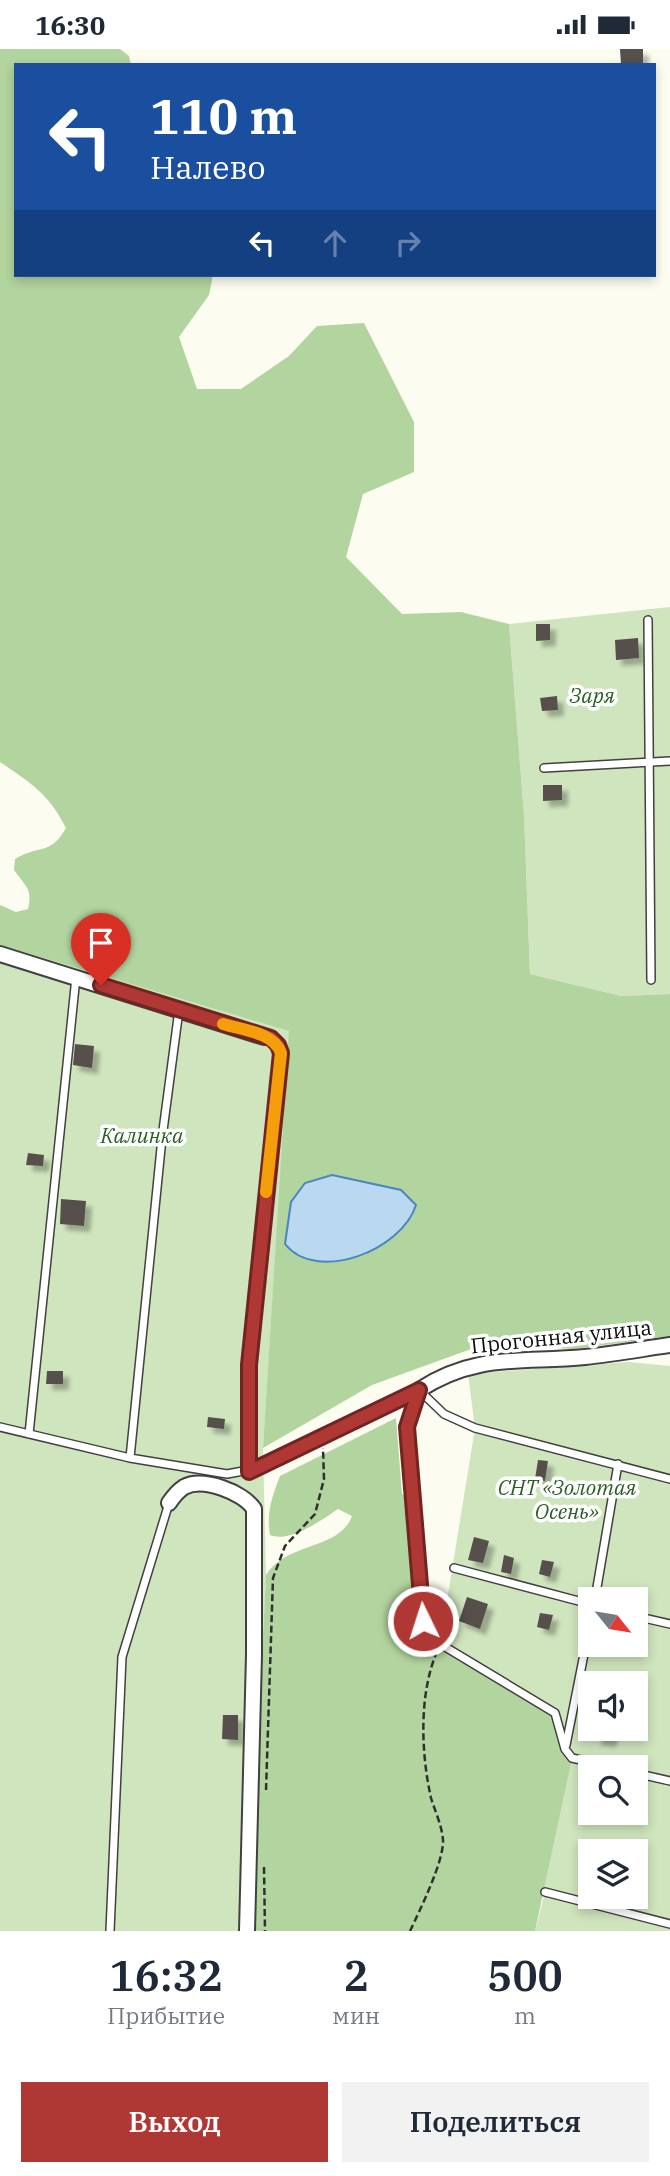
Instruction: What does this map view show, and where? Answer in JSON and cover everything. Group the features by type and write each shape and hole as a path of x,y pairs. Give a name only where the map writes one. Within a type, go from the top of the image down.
{"street":[{"path":"0,954 264,1037"},
{"name":"Прогонная улица","path":"419,1390 453,1370 479,1363 584,1357 670,1345"},
{"path":"169,1503 186,1486 196,1484 234,1491 254,1509 254,1655 247,1931"}],"lane":[{"path":"648,620 651,980"},
{"path":"544,768 670,761"},
{"path":"29,1434 76,977"},
{"path":"130,1458 162,1138 179,1010"},
{"path":"249,1472 249,1365 281,1053 278,1045 264,1037"},
{"path":"0,1427 130,1458 227,1474 249,1472 419,1390"},
{"path":"419,1390 444,1414 475,1428 670,1479"},
{"path":"419,1390 410,1414 408,1441 426,1631 440,1644 555,1713 565,1749 572,1758 578,1759"},
{"path":"596,1587 618,1464"},
{"path":"110,1931 122,1657 169,1503"},
{"path":"454,1568 578,1601"},
{"path":"648,1619 670,1624"},
{"path":"565,1749 583,1657"},
{"path":"648,1776 670,1781"},
{"path":"545,1892 670,1924"}],"path":[{"path":"266,1791 273,1578 285,1546 314,1514 324,1479 323,1438"},
{"path":"410,1931 427,1896 443,1841 431,1795 423,1737 430,1668 440,1644"},
{"path":"264,1859 265,1931"}],"green space":[{"path":"0,49 120,49 129,56 131,63 14,63 14,277 213,277 209,295 179,337 197,389 241,389 289,356 317,326 364,323 414,422 414,472 363,494 346,557 402,614 461,612 509,624 524,815 530,974 621,996 670,994 670,1336 576,1349 482,1345 372,1385 263,1448 289,1031 0,945 0,905 16,912 28,909 27,888 14,870 15,859 55,843 66,828 53,806 38,790 0,762"},
{"name":"Заря","path":"670,607 670,994 621,996 530,974 524,815 509,624"},
{"name":"Калинка","path":"0,945 290,1031 263,1448 266,1575 255,1797 254,1931 0,1931"},
{"name":"СНТ «Золотая Осень»","path":"628,1362 670,1366 670,1931 535,1931 545,1892 440,1644 475,1428 468,1374"},
{"path":"396,1418 402,1494 414,1502 426,1631 555,1713 572,1758 535,1931 254,1931 255,1797 266,1575 275,1564 286,1557 336,1535 346,1527 352,1516 338,1509 296,1533 278,1537 270,1535 269,1512 272,1498 280,1476"}],"water":[{"path":"332,1175 401,1190 416,1205 408,1221 394,1236 377,1248 337,1261 317,1261 299,1256 285,1244 291,1202 305,1183"}],"building":[{"path":"620,49 643,49 643,63 621,63"},
{"path":"536,624 550,624 550,640 536,641"},
{"path":"638,638 639,658 616,660 615,640"},
{"path":"557,696 558,710 542,711 540,698"},
{"path":"543,785 562,785 562,800 543,801"},
{"path":"75,1044 94,1046 92,1068 73,1065"},
{"path":"28,1153 44,1155 43,1166 26,1165"},
{"path":"61,1199 86,1201 84,1226 60,1224"},
{"path":"47,1371 63,1371 63,1384 46,1384"},
{"path":"208,1417 225,1419 224,1429 207,1427"},
{"path":"538,1460 548,1461 545,1481 535,1479"},
{"path":"474,1537 489,1541 483,1563 468,1560"},
{"path":"504,1555 514,1558 511,1574 501,1572"},
{"path":"542,1560 554,1562 550,1577 539,1574"},
{"path":"467,1597 488,1604 480,1629 459,1621"},
{"path":"540,1613 553,1615 549,1630 537,1627"},
{"path":"223,1715 238,1715 238,1740 222,1739"}],"slow traffic":[{"path":"223,1024 271,1038 281,1053 266,1192"}],"route":[{"path":"101,985 271,1038 278,1045 281,1053 249,1365 249,1472 265,1467 419,1390 407,1427 423,1621"}]}
